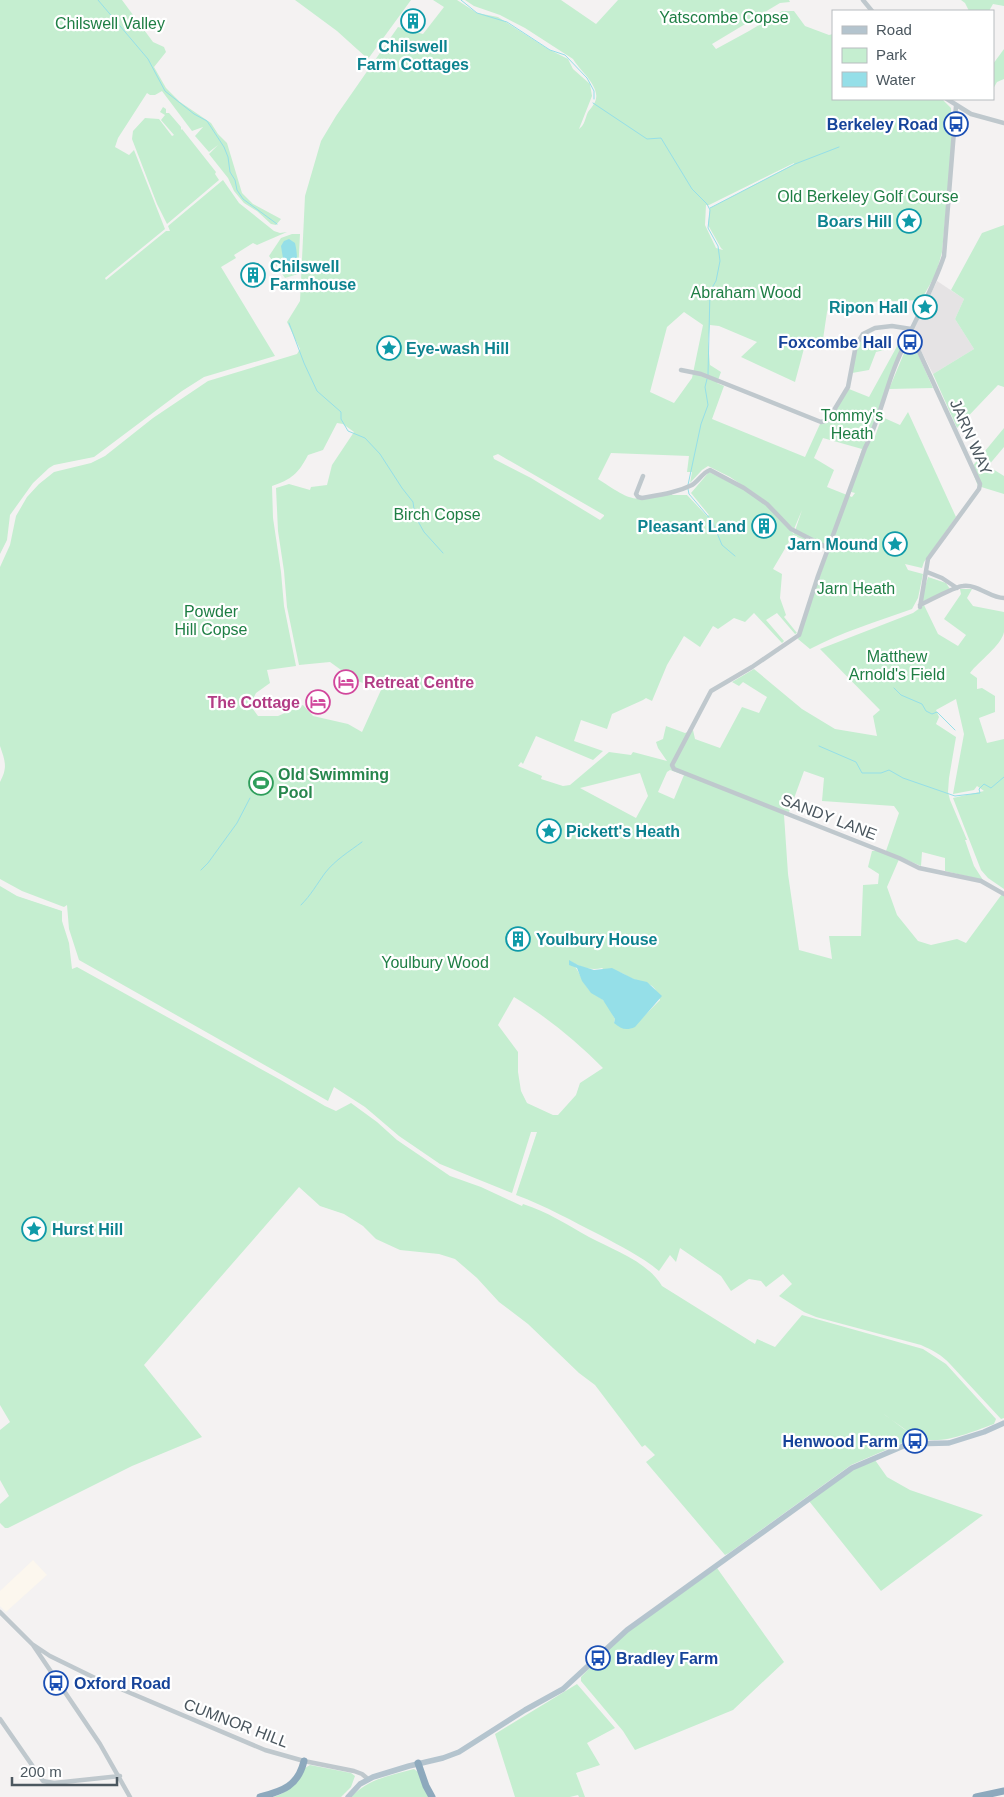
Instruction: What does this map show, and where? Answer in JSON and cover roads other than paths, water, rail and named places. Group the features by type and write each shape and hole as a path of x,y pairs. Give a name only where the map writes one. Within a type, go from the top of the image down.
{"highway":[{"path":"260,1797 280,1791 290,1785 300,1773 304,1761"},
{"path":"418,1763 432,1797"},
{"path":"976,1797 1004,1791"}],"main road":[{"path":"349,1795 368,1779 459,1752 525,1710 563,1689 627,1630 852,1468 908,1444 949,1443 984,1432 1004,1423"}],"street":[{"path":"862,0 871,10"},
{"path":"948,100 956,106 981,118 1004,123"},
{"path":"643,476 636,494 642,498 679,491 694,484 705,472 710,470 744,488 767,504 791,529 828,548 865,448 873,433 894,370 910,330 938,274 944,256 956,106"},
{"path":"681,370 701,374 821,422 828,420 848,387 856,345 863,334 876,328 892,326 910,330"},
{"name":"JARN WAY","path":"910,330 980,484 928,560 927,572"},
{"name":"SANDY LANE","path":"828,548 799,635 754,666 711,691 672,765 674,769 899,858 919,868 981,881 1004,894"},
{"path":"957,588 942,578 927,572 920,606 963,586 996,598 1004,598"},
{"name":"CUMNOR HILL","path":"0,1612 32,1644 50,1656 95,1678 249,1744 280,1755 354,1771 368,1779"},
{"path":"32,1644 100,1744 120,1776 130,1797"},
{"path":"44,1662 50,1656"},
{"path":"0,1720 43,1781 54,1782 120,1776"}],"water":[{"path":"289,239 295,243 297,255 295,268 289,273 285,271 281,246 284,241"},
{"path":"569,960 594,970 612,968 634,979 647,982 662,996 635,1027 629,1029 621,1028 614,1023 615,1019 603,1000 591,993 582,981 577,968 569,965"}],"waterway":[{"path":"98,0 148,59 165,91 194,114 207,121 224,147 228,157 230,172 235,180 237,190 243,199 277,224"},
{"path":"461,0 477,13 507,22 550,50 565,55 587,78 594,91 594,99"},
{"path":"593,103 647,139 661,138 692,189 707,204 710,210 708,228 718,246 720,261 716,281 710,291 708,375"},
{"path":"710,208 795,164 839,147"},
{"path":"289,323 317,391 341,412 341,419 348,431 365,438 380,454 413,502 415,516 424,532 443,553"},
{"path":"688,485 701,424 708,405 705,387 707,379"},
{"path":"688,489 689,494 712,521 722,545 735,556"},
{"path":"894,688 901,695 922,704 926,711 932,714 937,712 955,730"},
{"path":"819,746 856,762 862,773 881,773 889,770 903,778 955,796 980,793 979,789 984,784 991,788 1004,777"},
{"path":"201,870 237,823 250,798"},
{"path":"301,905 329,868 362,842"}],"place":[{"name":"Chilswell Farm Cottages","path":"413,21"},
{"name":"Berkeley Road","path":"956,124"},
{"name":"Boars Hill","path":"909,221"},
{"name":"Chilswell Farmhouse","path":"253,275"},
{"name":"Ripon Hall","path":"925,307"},
{"name":"Foxcombe Hall","path":"910,342"},
{"name":"Eye-wash Hill","path":"389,348"},
{"name":"Pleasant Land","path":"764,526"},
{"name":"Jarn Mound","path":"895,544"},
{"name":"Retreat Centre","path":"346,682"},
{"name":"The Cottage","path":"318,702"},
{"name":"Old Swimming Pool","path":"261,783"},
{"name":"Pickett's Heath","path":"549,831"},
{"name":"Youlbury House","path":"518,939"},
{"name":"Hurst Hill","path":"34,1229"},
{"name":"Henwood Farm","path":"915,1441"},
{"name":"Bradley Farm","path":"598,1658"},
{"name":"Oxford Road","path":"56,1683"}],"park label":[{"name":"Yatscombe Copse","path":"724,17"},
{"name":"Chilswell Valley","path":"110,23"},
{"name":"Old Berkeley Golf Course","path":"868,196"},
{"name":"Abraham Wood","path":"746,292"},
{"name":"Tommy's Heath","path":"852,424"},
{"name":"Birch Copse","path":"437,514"},
{"name":"Jarn Heath","path":"856,588"},
{"name":"Powder Hill Copse","path":"211,620"},
{"name":"Matthew Arnold's Field","path":"897,665"},
{"name":"Youlbury Wood","path":"435,962"}]}
